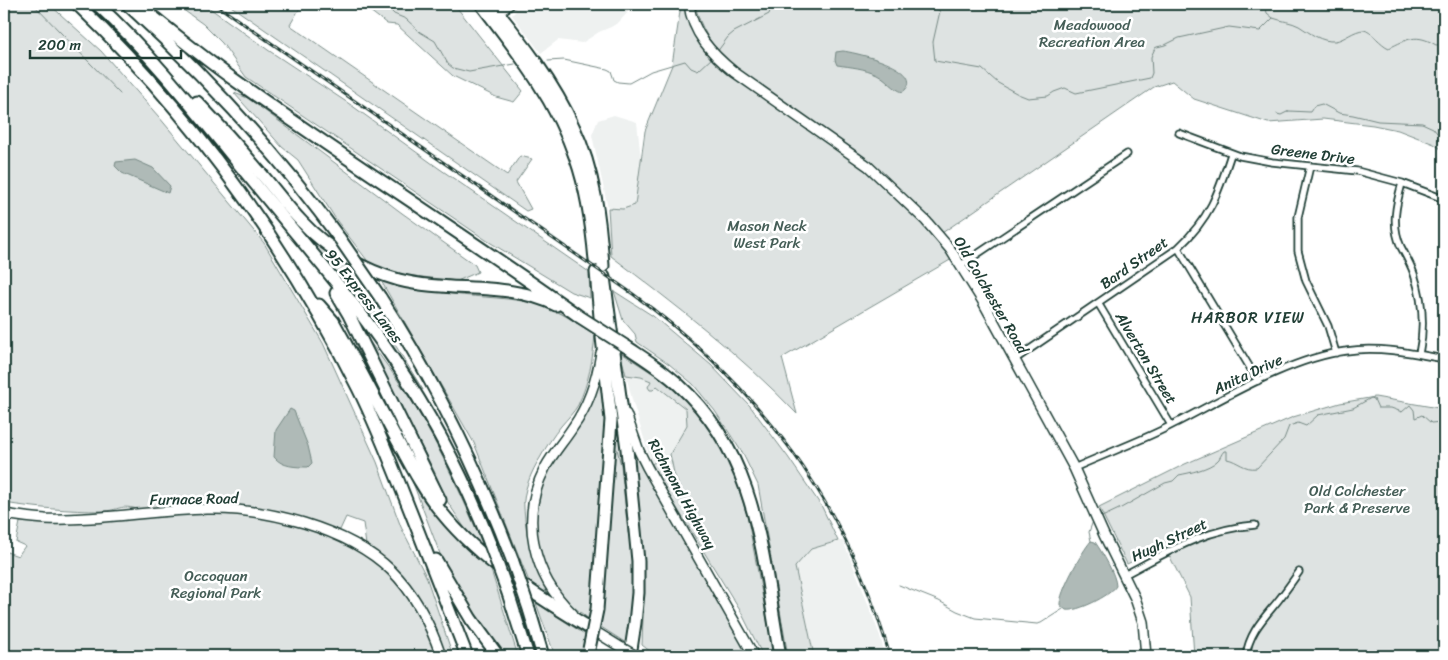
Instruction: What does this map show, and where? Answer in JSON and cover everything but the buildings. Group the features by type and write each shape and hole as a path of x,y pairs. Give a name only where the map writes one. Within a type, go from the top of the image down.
{"highway":[{"path":"77,4 134,61 192,128 258,215 308,293 374,422 467,656"},
{"name":"95 Express Lanes","path":"97,4 152,60 314,256 366,321 415,392 453,460 490,544 508,592 528,656"},
{"path":"127,4 187,61 244,121 295,180 340,239 380,297 423,369 457,432 488,499 513,562 543,656"},
{"path":"137,4 236,81 381,182 657,367 690,396 719,432 746,485 753,509 780,656"},
{"name":"Richmond Highway","path":"481,4 494,11 544,91 570,142 586,196 600,268 618,387"},
{"path":"152,60 216,122 303,224 325,243 346,257 367,268 398,280 431,286 522,294 552,303 580,317"},
{"path":"314,256 349,315 440,501 460,530 477,549"},
{"name":"Richmond Highway","path":"600,268 602,343"},
{"path":"308,293 333,321 424,488 450,523 477,549 536,595 588,627"},
{"path":"588,653 597,610 611,430 608,378 602,343"},
{"path":"618,387 627,449 638,569 635,623 626,652"},
{"path":"417,528 459,601 498,656"}],"main road":[{"path":"494,11 510,4"},
{"name":"Old Colchester Road","path":"689,4 696,29 719,59 734,72 868,166 941,237 986,308 1074,468 1135,598 1143,622 1146,656"},
{"name":"Richmond Highway","path":"602,343 598,370 590,395 577,421 544,469 535,494 532,513 532,533 535,551 546,581 565,606 588,627 626,652 636,656"},
{"name":"Richmond Highway","path":"618,387 630,428 647,467 754,656"},
{"name":"Furnace Road","path":"4,514 59,519 191,509 225,509 260,513 312,526 354,542 390,569 405,585 419,606 441,656"}],"street":[{"name":"Greene Drive","path":"1179,132 1231,154 1259,160 1357,171 1402,183 1444,199"},
{"path":"961,266 1127,154"},
{"name":"Bard Street","path":"1014,360 1178,248 1192,236 1211,208 1231,154"},
{"path":"1310,166 1298,217 1298,251 1306,281 1328,326 1336,353"},
{"path":"1402,183 1395,212 1395,222 1398,239 1414,272 1421,299 1423,326 1419,354"},
{"path":"1178,248 1258,382"},
{"name":"Alverton Street","path":"1098,303 1171,426"},
{"name":"Anita Drive","path":"1074,468 1171,426 1258,382 1299,364 1336,353 1380,349 1444,359"},
{"name":"Hugh Street","path":"1124,575 1201,536 1228,528 1255,525"},
{"path":"1246,656 1250,639 1256,626 1285,592 1299,572"}],"shaded area":[{"path":"520,4 629,4 628,12 619,22 611,27 582,43 558,40 541,53 512,15 516,11 514,8"},
{"path":"843,51 875,59 899,69 907,76 908,84 903,92 881,76 872,72 837,65 835,60 836,52"},
{"path":"614,115 637,122 641,160 635,205 623,209 608,208 592,135 598,120"},
{"path":"135,160 153,168 170,186 168,193 122,173 115,166 116,162"},
{"path":"626,375 652,381 686,409 687,425 670,454 679,487 675,491 657,462 652,464"},
{"path":"290,409 294,411 308,446 312,463 308,467 285,465 274,457 276,430"},
{"path":"843,541 859,580 880,636 885,656 814,656 795,567 811,549"},
{"path":"1091,541 1095,542 1105,557 1114,576 1116,586 1113,590 1093,602 1066,610 1060,605 1063,591 1077,562"}],"green space":[{"path":"4,4 49,4 101,51 159,117 264,243 323,343 377,462 401,527 426,576 453,656 443,656 430,616 396,569 366,545 363,523 346,517 340,530 240,506 221,505 140,510 123,507 108,511 90,511 4,503"},
{"path":"175,4 204,4 589,272 590,298 571,292 486,240 246,77 222,43 203,24"},
{"path":"228,4 320,4 301,6 290,25 507,175 520,156 532,159 516,182 531,209 526,211"},
{"path":"361,4 454,4 523,91 514,102 496,97 453,76 397,25 387,24"},
{"name":"Meadowood Recreation Area","path":"695,4 1444,4 1444,151 1434,144 1398,130 1373,125 1323,119 1268,123 1194,99 1172,81 1154,87 942,233 926,215 862,155 728,63 707,35"},
{"name":"Mason Neck West Park","path":"681,5 686,7 700,40 871,173 922,222 952,259 782,358 797,414 731,351 611,256 608,208 623,209 635,205 645,131 672,65"},
{"path":"234,93 248,98 475,265 478,272 457,281 405,275 370,264 337,221 298,160 282,147"},
{"path":"303,231 341,257 423,390 381,329"},
{"path":"380,279 443,293 529,302 561,314 595,334 590,370 582,396 576,408 555,434 537,463 528,482 525,496 525,520 529,543 540,577 550,599 532,589 474,443"},
{"path":"614,291 653,316 711,365 750,406 822,507 838,541 811,549 795,567 814,656 788,656 758,485 743,454 715,411 693,384 669,364 637,342 635,334 623,320"},
{"path":"364,334 403,387 425,423 452,476 484,548 466,530 447,501 434,471"},
{"path":"607,352 621,436 628,491 632,547 633,584 626,643 598,625 614,451"},
{"path":"620,352 663,380 686,401 705,422 729,458 747,515 774,656 763,656 741,612 667,492 652,464 656,461 675,491 679,487 670,454 687,425 686,409 657,386 650,390 648,387 651,381 641,377 626,375"},
{"path":"602,360 605,415 604,441 590,620 569,603 546,571 537,541 535,525 536,506 545,473 562,448"},
{"name":"Old Colchester Park & Preserve","path":"1375,397 1444,409 1444,656 1194,656 1190,597 1164,545 1127,564 1099,507 1185,464 1293,417 1340,403"},
{"path":"626,421 750,656 656,656 642,645 644,590"},
{"path":"408,470 490,567 518,656 504,656 473,615 445,567"},
{"name":"Occoquan Regional Park","path":"205,513 248,514 281,519 309,527 359,551 401,587 418,614 436,656 4,656 4,551 18,556 25,546 16,542 20,522"},
{"path":"536,603 586,635 582,656 555,656"}],"waterway":[{"path":"33,4 120,94"},
{"path":"388,4 394,14 406,19 420,32 435,41 448,64 453,68 469,72 515,64"},
{"path":"717,52 734,32 769,14 770,11 760,4"},
{"path":"896,4 900,9 912,8 923,4"},
{"path":"927,4 940,11 933,42 935,61 982,69 998,83 1028,98 1048,96 1065,88 1076,93 1150,78 1152,73 1151,57 1157,47 1179,38 1229,27 1260,31 1273,18 1296,25 1330,41 1335,41 1364,30 1389,48 1417,38 1436,45 1444,44"},
{"path":"1265,4 1267,13 1273,18"},
{"path":"548,61 564,60 607,69 611,71 614,80 629,83 651,71 685,61 691,68 698,71 713,57"},
{"path":"1277,114 1281,115 1289,111 1310,112 1314,106 1322,104 1339,113 1378,121 1422,123 1433,128 1437,133 1444,133"},
{"path":"1100,518 1165,483 1173,481 1179,475 1213,464 1224,451 1227,451 1227,459 1248,468 1257,468 1284,439 1289,426 1298,423 1306,426 1318,415 1353,408 1371,398 1374,399 1378,408 1391,408 1402,412 1410,405 1414,410 1415,418 1422,415 1431,423 1444,420"},
{"path":"617,449 621,465 628,533"},
{"path":"1091,541 1089,532 1093,521"},
{"path":"899,585 975,618 1037,624 1063,609"}],"railway":[{"path":"215,4 633,294 679,330 721,369 759,409 793,452 823,498 849,547 871,600 890,656"}],"district":[{"name":"HARBOR VIEW","path":"1248,317"}]}
